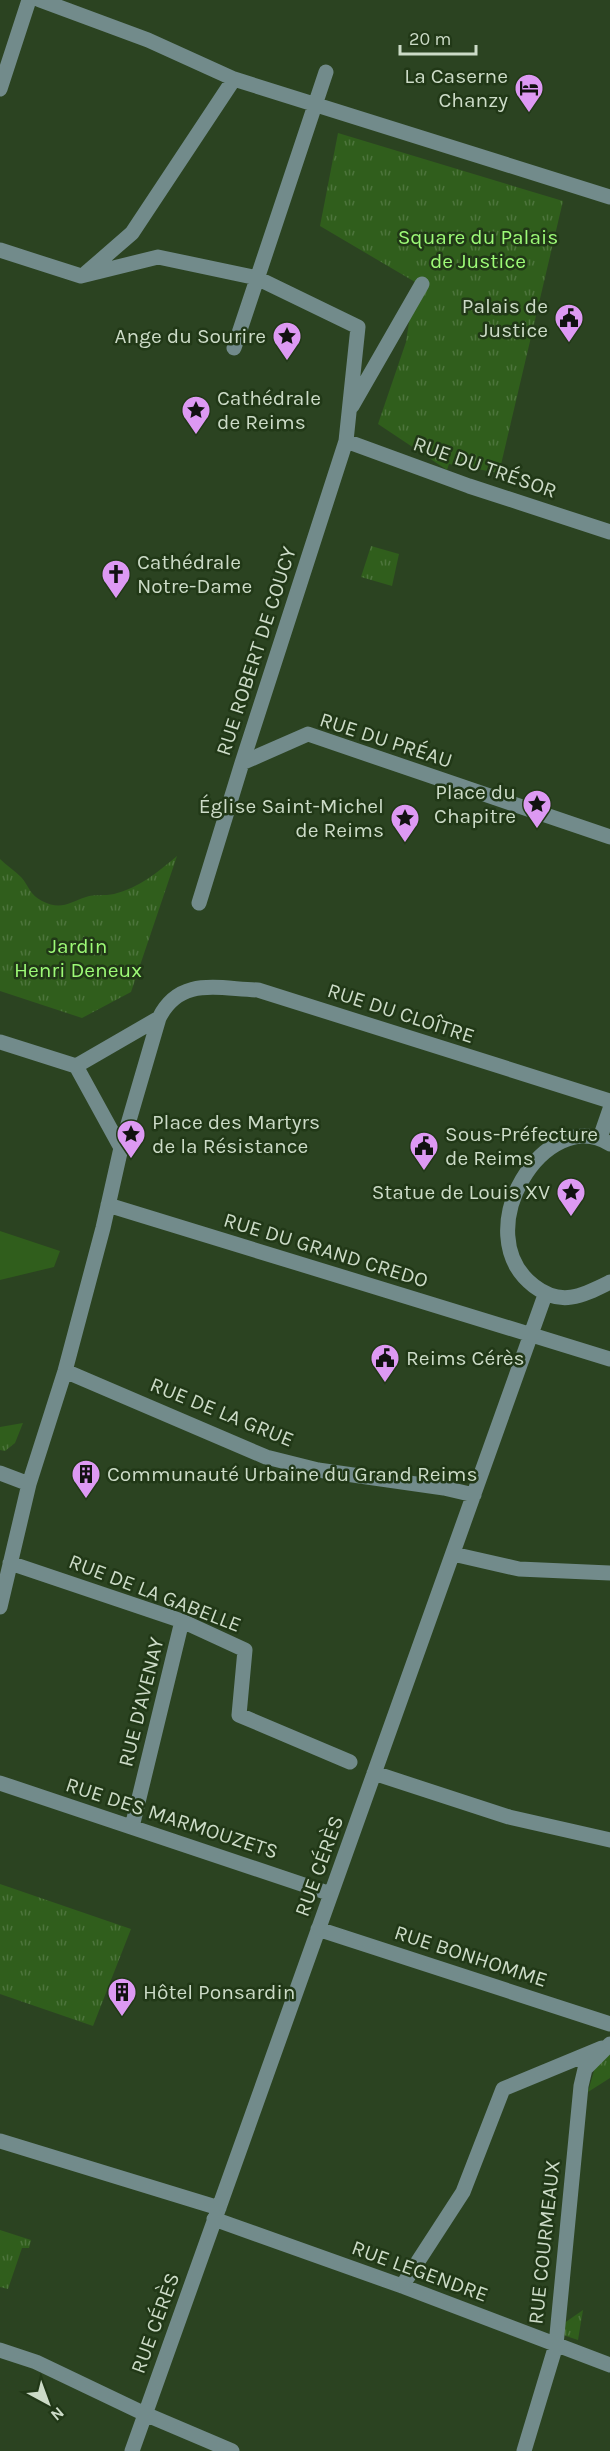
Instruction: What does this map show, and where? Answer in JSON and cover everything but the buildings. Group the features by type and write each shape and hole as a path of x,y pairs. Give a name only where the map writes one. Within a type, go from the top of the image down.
{"street":[{"path":"0,88 29,0"},
{"path":"40,0 148,40 234,79 610,196"},
{"path":"234,348 326,72"},
{"path":"81,276 132,233 234,79"},
{"path":"0,250 81,276 158,256 257,278"},
{"name":"RUE ROBERT DE COUCY","path":"199,903 346,441 358,327 257,278"},
{"path":"349,411 422,284"},
{"name":"RUE DU TRÉSOR","path":"346,441 469,486 610,532"},
{"name":"RUE DU PRÉAU","path":"242,763 308,734 608,836"},
{"name":"RUE DU CLOÎTRE","path":"159,1018 166,1004 176,995 203,986 258,990 610,1101"},
{"path":"76,1066 159,1018"},
{"path":"0,1608 29,1484 65,1371 121,1148 159,1018"},
{"path":"0,1042 76,1066 121,1148"},
{"path":"610,1109 605,1141 576,1137 553,1146 531,1165 515,1193 506,1230 510,1255 522,1277 545,1294 568,1299 591,1292 610,1282"},
{"name":"RUE DU GRAND CREDO","path":"108,1205 610,1359"},
{"name":"RUE CÉRÈS","path":"132,2451 545,1294"},
{"name":"RUE DE LA GRUE","path":"65,1371 266,1457 318,1470 444,1488 474,1495"},
{"path":"0,1473 29,1484"},
{"path":"453,1554 519,1569 610,1574"},
{"name":"RUE DE LA GABELLE","path":"10,1563 182,1622 245,1650 239,1715 350,1762"},
{"name":"RUE D'AVENAY","path":"132,1827 182,1622"},
{"path":"374,1773 509,1817 610,1840"},
{"name":"RUE DES MARMOUZETS","path":"0,1783 331,1894"},
{"name":"RUE BONHOMME","path":"318,1929 610,2024"},
{"path":"402,2286 463,2192 503,2089 609,2045"},
{"name":"RUE COURMEAUX","path":"524,2451 556,2345 581,2086 585,2069 609,2045"},
{"name":"RUE LEGENDRE","path":"0,2142 217,2213 610,2365"},
{"path":"0,2350 36,2362 145,2414 232,2451"}],"green space":[{"name":"Square du Palais de Justice","path":"338,133 563,201 499,473 449,464 447,470 378,424 406,342 415,282 320,226"},
{"path":"371,546 399,554 392,586 361,577"},
{"name":"Jardin Henri Deneux","path":"177,856 131,992 82,1018 0,991 0,859 21,877 38,899 49,904 60,905 89,896 114,894 132,888"},
{"path":"0,1231 60,1251 54,1267 0,1280"},
{"path":"23,1423 15,1443 5,1451 0,1450 0,1427"},
{"path":"0,1884 131,1929 93,2026 0,1994"},
{"path":"610,2053 610,2078 588,2092 595,2067"},
{"path":"0,2230 31,2240 29,2248 22,2248 8,2289 0,2287"},
{"path":"583,2310 578,2340 560,2334 560,2326"}],"place":[{"name":"La Caserne Chanzy","path":"529,114"},
{"name":"Palais de Justice","path":"569,344"},
{"name":"Ange du Sourire","path":"287,362"},
{"name":"Cathédrale de Reims","path":"196,436"},
{"name":"Cathédrale Notre-Dame","path":"116,600"},
{"name":"Place du Chapitre","path":"537,830"},
{"name":"Église Saint-Michel de Reims","path":"405,844"},
{"name":"Place des Martyrs de la Résistance","path":"131,1160"},
{"name":"Sous-Préfecture de Reims","path":"424,1172"},
{"name":"Statue de Louis XV","path":"571,1218"},
{"name":"Reims Cérès","path":"385,1384"},
{"name":"Communauté Urbaine du Grand Reims","path":"86,1500"},
{"name":"Hôtel Ponsardin","path":"122,2018"}]}
